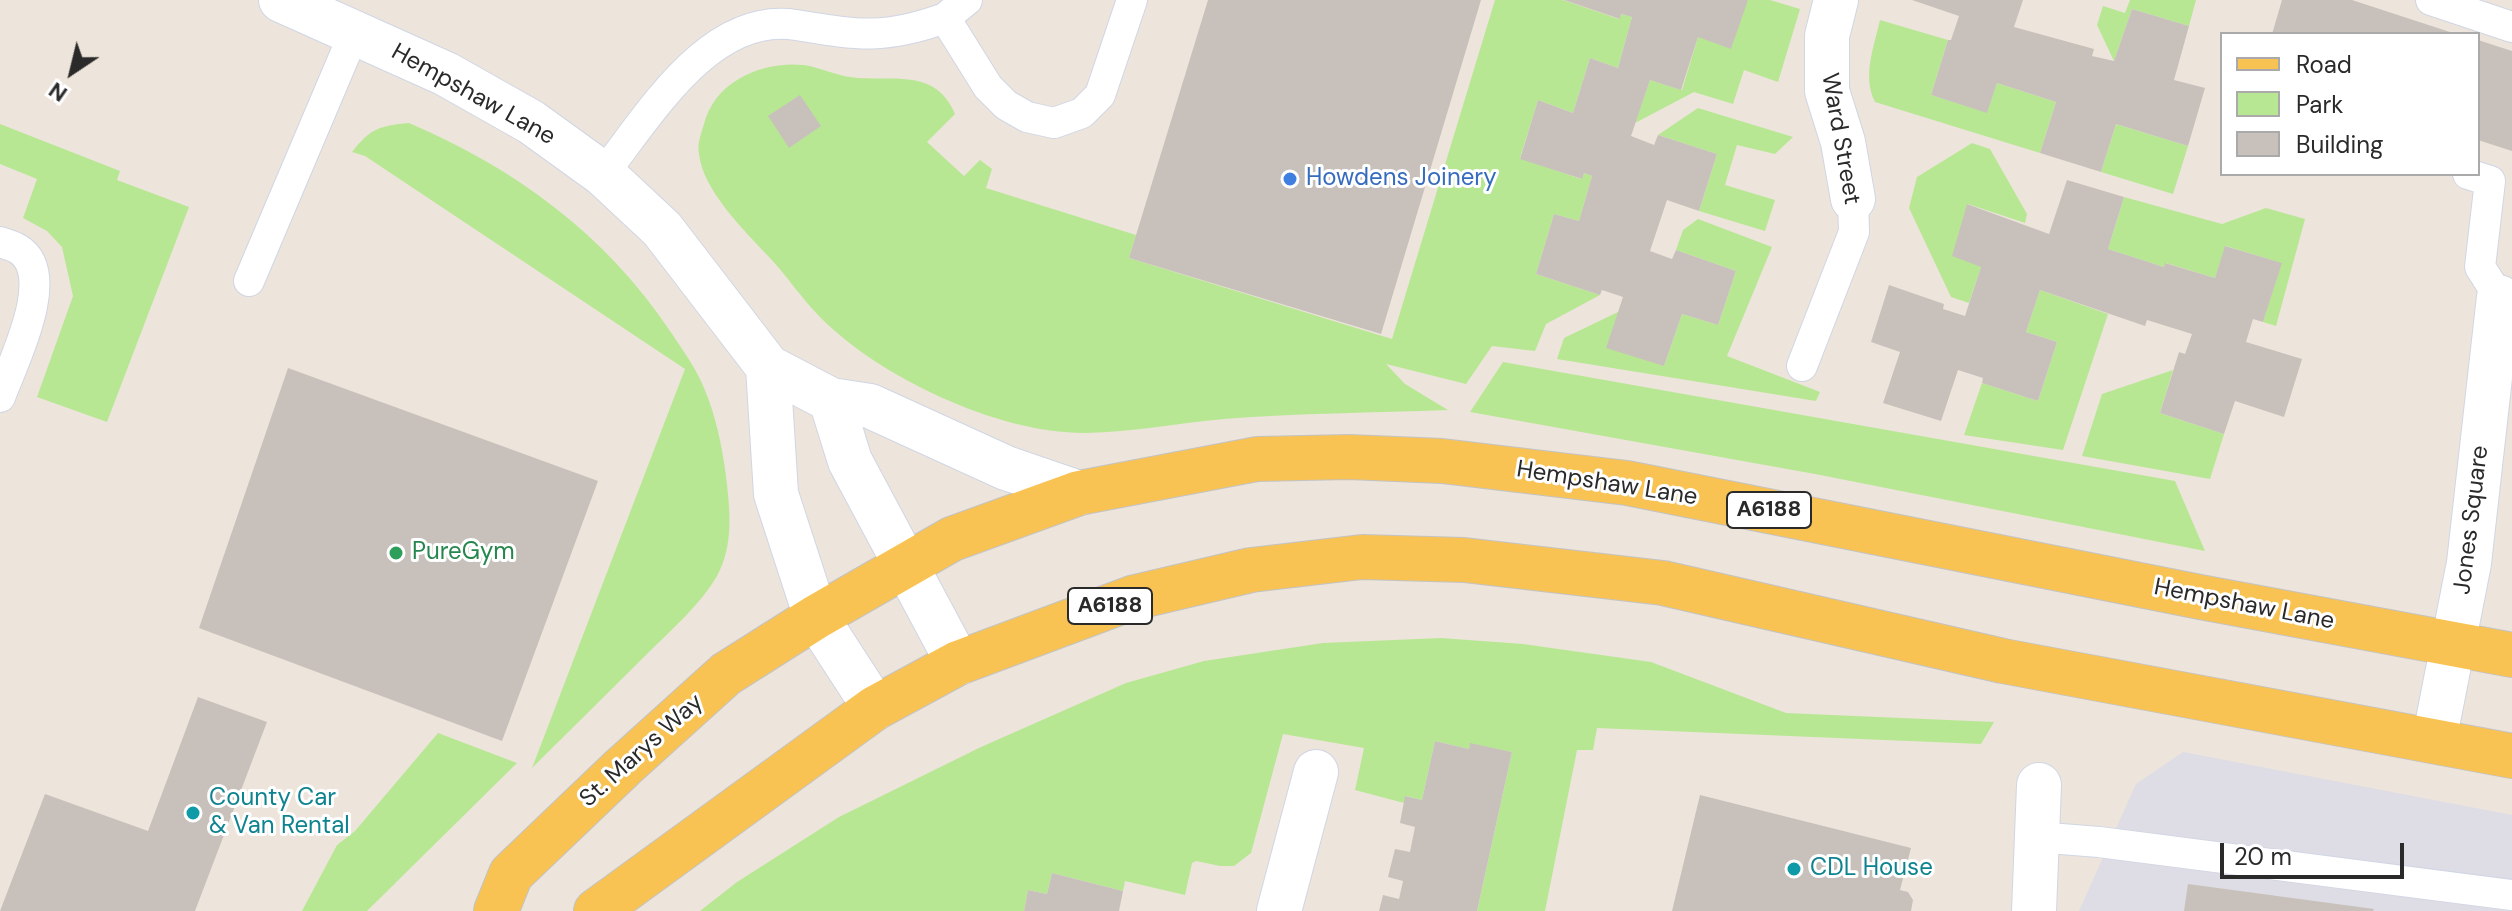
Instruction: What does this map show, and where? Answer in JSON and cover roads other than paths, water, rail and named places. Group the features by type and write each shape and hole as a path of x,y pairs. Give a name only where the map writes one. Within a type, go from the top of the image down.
{"main road":[{"name":"Hempshaw Lane","path":"816,617 952,539 1079,493 1257,459 1349,457 1442,461 1627,483 2512,655"},
{"name":"A6188","path":"596,911 875,708 958,663 1132,598 1251,570 1362,557 1464,560 1663,583 2003,661 2512,756"},
{"name":"St. Marys Way","path":"496,911 511,874 623,767 726,674 816,617"}],"street":[{"name":"Hempshaw Lane","path":"281,0 446,74 531,122 603,174 662,229 768,367"},
{"name":"Ward Street","path":"1836,0 1827,36 1827,91 1843,142 1853,199"},
{"name":"Jones Square","path":"2434,741 2469,563 2499,297"},
{"path":"768,367 831,400 870,406 1006,468 1079,493"},
{"path":"768,367 776,494 816,617 875,708"},
{"path":"831,400 850,461 958,663"},
{"path":"1279,911 1316,772"},
{"path":"2034,911 2039,785"}],"lane":[{"path":"603,174 687,70 719,43 744,30 794,25 858,35 908,31 956,9 988,87 1006,105 1027,117 1054,123 1082,113 1100,95 1132,0"},
{"path":"2447,3 2512,27"},
{"path":"249,281 355,31"},
{"path":"2474,176 2490,181 2480,267 2499,297"},
{"name":"Ward Street","path":"1802,366 1854,232 1853,199"},
{"path":"0,242 20,250 32,268 36,285 33,308 0,397"},
{"path":"2036,837 2099,842 2512,895"}],"place":[{"name":"Howdens Joinery","path":"1290,179"},
{"name":"PureGym","path":"396,553"},
{"name":"County Car & Van Rental","path":"193,813"},
{"name":"CDL House","path":"1794,869"}]}
